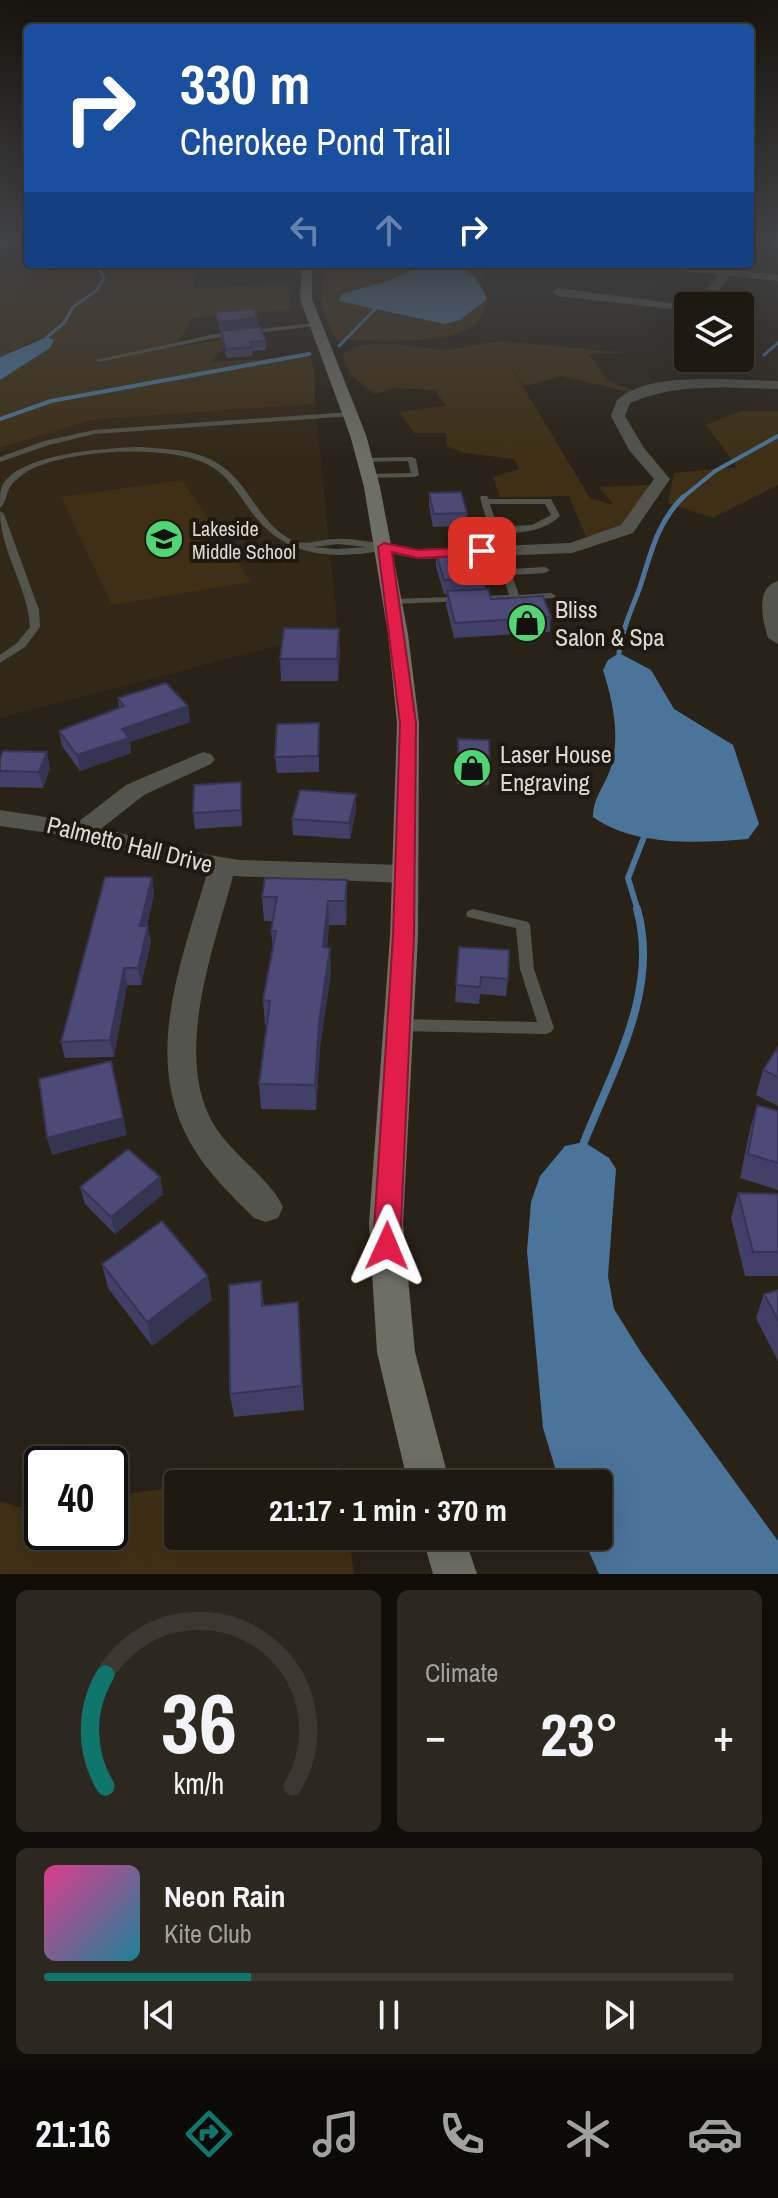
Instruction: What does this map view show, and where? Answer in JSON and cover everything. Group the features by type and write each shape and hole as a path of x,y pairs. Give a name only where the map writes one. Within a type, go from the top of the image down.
{"street":[{"path":"311,315 368,468 393,602 408,723 405,874 386,1224 387,1267 396,1352 426,1470"},
{"path":"384,547 418,554 572,548 627,529 639,517 662,479 637,450 618,416 624,400 645,389 666,386 778,385"},
{"path":"778,587 770,608 778,638"},
{"path":"84,830 135,790 203,759"},
{"name":"Palmetto Hall Drive","path":"0,818 30,819 84,830 182,860 222,867 405,874"},
{"path":"222,867 194,975 183,1031 181,1069 190,1107 208,1143 230,1172 266,1207"},
{"path":"447,1550 455,1574"}],"lane":[{"path":"99,360 215,336 314,325"},
{"path":"0,460 47,443 94,432 350,414"},
{"path":"0,505 8,483 19,474 56,460 106,450 165,450 202,458 223,470 274,534 302,546 336,553 384,547"},
{"path":"412,459 415,475 368,468 412,459"},
{"path":"495,530 533,529 544,526 556,516 548,501 485,500 515,598"},
{"path":"0,514 34,610 35,627 21,645 0,660"},
{"path":"507,572 545,570"},
{"path":"393,602 551,596"},
{"path":"398,1025 546,1028 527,969 523,925 473,914"}],"shaded area":[{"path":"0,315 224,315 193,318 175,347 234,338 210,362 311,357 315,404 92,420 0,448 0,380 50,348 36,340 0,357"},
{"path":"325,315 481,315 466,330 432,339 336,340"},
{"path":"499,341 629,353 589,354 608,381 633,390 629,392 561,376 523,385 504,355 590,498 614,505 599,487 652,485 639,517 588,542 569,496 500,497 493,477 519,469 514,459 464,453 447,446 446,433 414,433 399,412 446,406 435,390 394,388 375,394 350,374 342,356 363,345 450,349"},
{"name":"Lakeside Middle School","path":"315,404 338,630 0,718 0,448 92,420"},
{"path":"740,411 778,411 778,485 713,518 668,503 674,473 737,467 706,425"},
{"path":"182,480 251,582 112,605 61,497"},
{"path":"164,1489 164,1550 351,1550 354,1574 0,1574 0,1501 24,1506 24,1550 128,1550 128,1494"}],"water":[{"path":"406,315 466,315 445,324"},
{"path":"47,337 54,340 50,348 0,380 0,357"},
{"path":"619,653 651,670 674,709 733,745 759,824 748,839 668,841 628,834 593,817 597,798 610,770 615,745 613,707 603,670 608,660"},
{"path":"584,1142 609,1158 616,1169 608,1276 614,1309 642,1354 778,1541 778,1574 599,1574 588,1550 612,1550 612,1470 556,1470 543,1428 527,1251 531,1202 540,1176 565,1146"}],"building":[{"path":"216,315 256,315 257,318 218,322"},
{"path":"260,327 266,341 250,342 252,347 226,349 221,331"},
{"path":"461,492 467,513 434,514 429,493"},
{"path":"478,551 485,579 444,580 436,553"},
{"path":"488,589 491,599 543,596 551,617 455,623 447,591"},
{"path":"284,628 339,629 337,659 280,659"},
{"path":"166,683 188,706 122,729 129,738 77,755 59,731 124,706 118,698"},
{"path":"319,723 318,756 275,757 277,724"},
{"path":"458,739 489,740 490,769 458,768"},
{"path":"3,751 47,752 39,772 0,771"},
{"path":"241,782 241,810 193,813 194,785"},
{"path":"300,790 356,794 349,823 292,819"},
{"path":"105,877 152,877 140,926 148,926 138,968 124,968 110,1040 61,1042"},
{"path":"265,878 347,880 345,901 328,901 323,947 330,948 319,1022 315,1085 259,1084 270,1001 263,1000 276,931 271,931 277,897 262,897"},
{"path":"459,947 509,950 508,979 481,977 480,987 456,985"},
{"path":"778,1047 778,1077 763,1070"},
{"path":"111,1061 123,1118 47,1138 39,1079"},
{"path":"757,1105 778,1111 778,1163 748,1154"},
{"path":"128,1149 160,1177 111,1217 80,1187"},
{"path":"738,1193 778,1194 778,1252 753,1252"},
{"path":"162,1221 208,1276 147,1322 102,1264"},
{"path":"261,1281 262,1306 298,1302 302,1386 230,1394 229,1285"},
{"path":"778,1290 778,1320 764,1294"}],"waterway":[{"path":"47,337 68,315"},
{"path":"339,346 369,315"},
{"path":"764,355 778,343"},
{"path":"0,419 51,401 309,354"},
{"path":"300,356 310,354"},
{"path":"682,498 715,471 778,436"},
{"path":"619,653 656,539 667,517 682,498"},
{"path":"638,911 628,878 644,837"},
{"path":"584,1142 620,1057 638,999 643,939 637,909"}],"place":[{"name":"Lakeside Middle School","path":"164,539"},
{"name":"Bliss Salon & Spa","path":"527,623"},
{"name":"Laser House Engraving","path":"472,768"}],"route":[{"path":"387,1246 404,936 408,723 384,547 418,554 482,551"}]}
